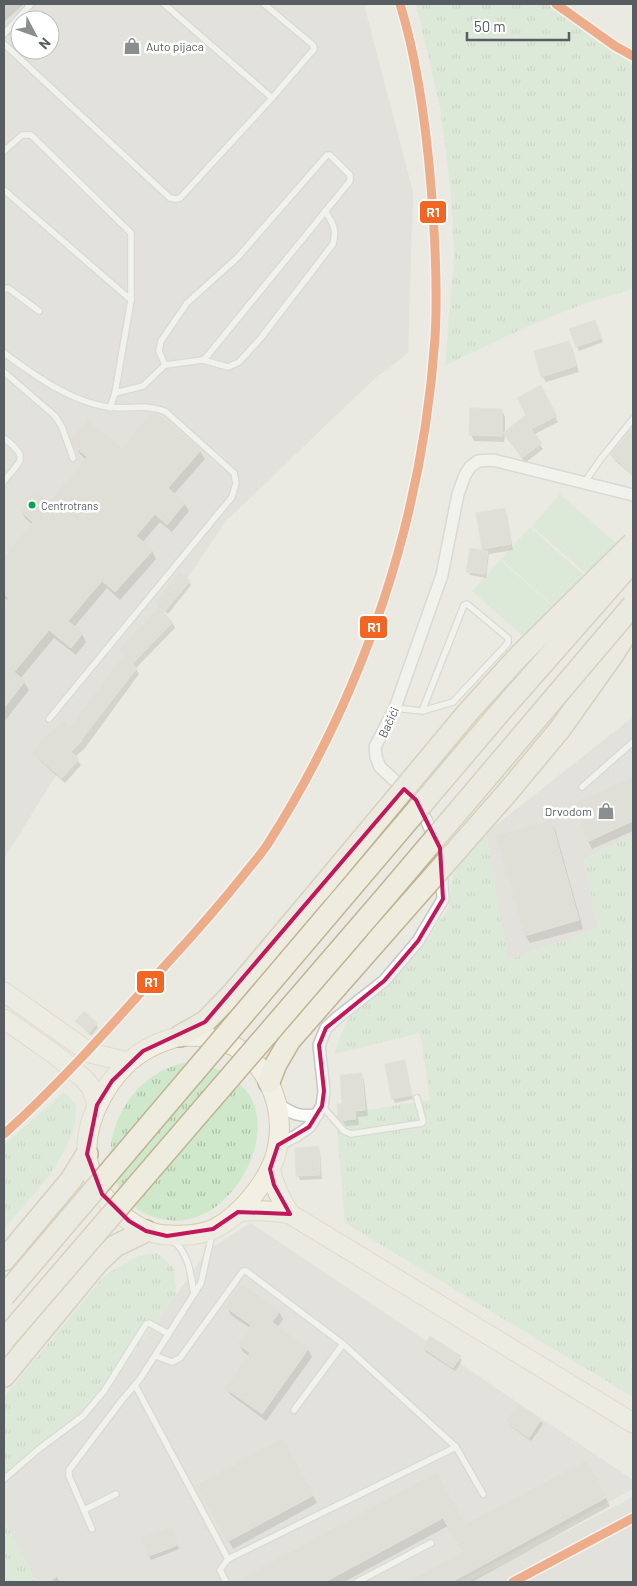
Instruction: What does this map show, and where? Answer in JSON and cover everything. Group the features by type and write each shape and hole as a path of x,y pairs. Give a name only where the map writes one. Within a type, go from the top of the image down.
{"highway":[{"path":"180,1036 205,1022 234,992 463,719 519,656 633,542"},
{"path":"4,1296 501,711 633,561"},
{"path":"4,1340 633,606"},
{"path":"269,1082 276,1064 290,1040 506,794 560,728 633,622"},
{"path":"4,1260 71,1180 87,1154"},
{"path":"4,1376 98,1262 115,1246 146,1231"}],"main road":[{"path":"4,992 90,1053 128,1062"},
{"path":"5,1021 57,1056 83,1078 91,1087 97,1104"},
{"path":"180,1036 202,1036 223,1041 241,1051 258,1065 269,1082 277,1104 278,1145 270,1169 254,1194 238,1212 214,1229 189,1235 167,1236 146,1231 115,1210 102,1194 92,1176 87,1154 97,1104 112,1081 128,1062 142,1051 161,1041 180,1036"},
{"path":"270,1169 280,1200 290,1214"},
{"path":"238,1212 273,1210 290,1214 633,1423"}],"street":[{"name":"Bačići","path":"320,1110 324,1091 319,1045 326,1028 384,981 418,941 444,898 440,848 416,800 380,767 376,757 376,747 395,708 442,575 458,494 465,475 470,466 478,461 493,460 633,494"},
{"path":"277,1104 304,1117 320,1110"},
{"path":"278,1145 309,1127 320,1110"}],"lane":[{"path":"4,34 31,4"},
{"path":"164,4 272,98"},
{"path":"4,44 170,198 176,199 180,198 272,98 314,49 313,45 264,4"},
{"path":"4,151 22,135 31,136 127,228 131,237 131,300 115,393 110,408"},
{"path":"165,365 159,351 160,341 187,303 236,258 326,155 330,155 350,175 350,181 214,348 202,360"},
{"path":"4,190 131,300"},
{"path":"115,393 143,386 165,365 202,360 228,368 239,362 260,339 333,244 336,233 333,223 325,211"},
{"path":"4,289 8,288 39,311"},
{"path":"4,354 66,394 87,403 110,408 158,408 166,412 234,473 236,482 232,497 49,719"},
{"path":"4,372 55,416 62,427 73,458"},
{"path":"584,483 633,419"},
{"path":"4,438 19,450 20,456 19,462 4,481"},
{"path":"395,708 422,711 453,702 508,643 508,638 468,604 464,605 422,711"},
{"path":"582,787 633,742"},
{"path":"320,1110 344,1131 351,1134 422,1122 417,1098"},
{"path":"92,1529 69,1476 69,1470 156,1356 201,1283 214,1229"},
{"path":"167,1236 180,1247 188,1260 194,1294"},
{"path":"156,1356 172,1362 180,1358 243,1271 246,1271 344,1344 456,1447 484,1494"},
{"path":"4,1479 40,1448 83,1416 104,1391 146,1324 149,1322 169,1334"},
{"path":"294,1410 344,1344"},
{"path":"135,1385 228,1559"},
{"path":"226,1582 220,1570 228,1559 456,1447"},
{"path":"84,1510 116,1494"},
{"path":"357,1582 431,1543"}],"highlighted area":[{"path":"404,789 416,800 440,848 443,899 418,941 384,981 326,1028 319,1045 324,1091 322,1106 309,1127 278,1145 270,1169 274,1185 290,1214 238,1212 213,1229 167,1236 146,1231 129,1221 102,1194 87,1154 97,1105 112,1081 143,1051 205,1022"}],"shaded area":[{"path":"4,4 364,4 413,192 408,353 373,380 226,521 91,719 4,859"},
{"path":"633,717 633,833 584,860 598,928 507,960 486,833"},
{"path":"251,1223 633,1480 633,1489 458,1582 36,1582 4,1519 4,1481 94,1408 209,1249"},
{"path":"633,1497 633,1582 468,1582"}],"green space":[{"path":"416,4 547,4 633,65 633,289 561,313 445,366 454,258 451,193 440,107"},
{"path":"560,494 617,544 589,576 532,526"},
{"path":"530,527 587,578 558,610 501,559"},
{"path":"500,560 557,610 529,642 472,591"},
{"path":"486,833 508,960 598,928 584,860 633,833 633,1397 345,1223 336,1115 430,1100 420,1033 334,1054 341,1034 351,1015 429,937 448,909 455,865"},
{"path":"183,1063 204,1065 217,1069 243,1087 252,1100 257,1118 257,1136 252,1156 244,1174 232,1191 218,1205 202,1215 180,1221 149,1215 134,1207 119,1188 114,1176 111,1148 113,1133 118,1120 133,1094 155,1075"},
{"path":"64,1092 76,1104 76,1116 64,1152 46,1180 4,1229 4,1145"},
{"path":"157,1253 174,1268 176,1295 94,1407 4,1481 4,1397 105,1275 138,1256"},
{"path":"4,1519 36,1582 4,1582"}],"building":[{"path":"595,320 602,338 576,347 569,329"},
{"path":"569,341 576,366 541,377 534,351"},
{"path":"541,385 557,416 531,429 542,443 522,458 503,433 526,415 517,398"},
{"path":"470,408 502,409 502,436 469,435"},
{"path":"152,413 160,415 201,450 168,488 185,503 167,525 155,514 136,536 153,550 115,592 102,581 68,621 83,633 71,648 49,630 14,672 25,681 4,708 4,604 9,598 4,594 4,557 33,522 19,510 35,490 49,502 87,457 74,446 71,440 88,420 122,448"},
{"path":"633,426 633,475 610,455"},
{"path":"505,508 511,544 482,549 476,513"},
{"path":"470,548 488,551 485,574 466,572"},
{"path":"180,572 190,581 165,611 155,602"},
{"path":"159,608 173,622 132,664 137,668 82,741 71,752 79,759 62,778 32,753 49,733 64,721 70,727 125,654 119,649"},
{"name":"Drvodom","path":"633,777 633,821 587,842 576,802"},
{"path":"551,820 579,920 524,936 496,835"},
{"path":"84,1011 97,1023 89,1033 75,1021"},
{"path":"405,1060 412,1095 391,1099 385,1064"},
{"path":"362,1073 365,1110 355,1111 356,1119 341,1121 338,1118 337,1104 342,1104 340,1075"},
{"path":"319,1146 320,1175 296,1176 295,1148"},
{"path":"242,1284 280,1311 272,1322 309,1348 262,1414 225,1388 250,1353 238,1344 251,1325 225,1307"},
{"path":"430,1336 461,1356 453,1368 423,1348"},
{"path":"518,1404 541,1420 529,1438 506,1422"},
{"path":"283,1438 314,1495 227,1542 196,1485"},
{"path":"587,1460 607,1497 452,1582 407,1582 462,1552 443,1518 325,1582 234,1582 437,1472 465,1524"},
{"path":"172,1527 178,1545 147,1557 141,1538"}],"transit line":[{"name":"R1","path":"4,1134 69,1071 209,916 264,850 303,784 334,725 361,663 384,600 403,536 418,471 428,405 436,319 435,243 427,140 412,48 400,4"},
{"name":"R1","path":"556,4 615,46 633,56"},
{"name":"R1","path":"513,1582 633,1518"}],"place":[{"name":"Auto pijaca","path":"132,46"},
{"name":"Centrotrans","path":"32,505"},
{"name":"Drvodom","path":"606,811"}]}
